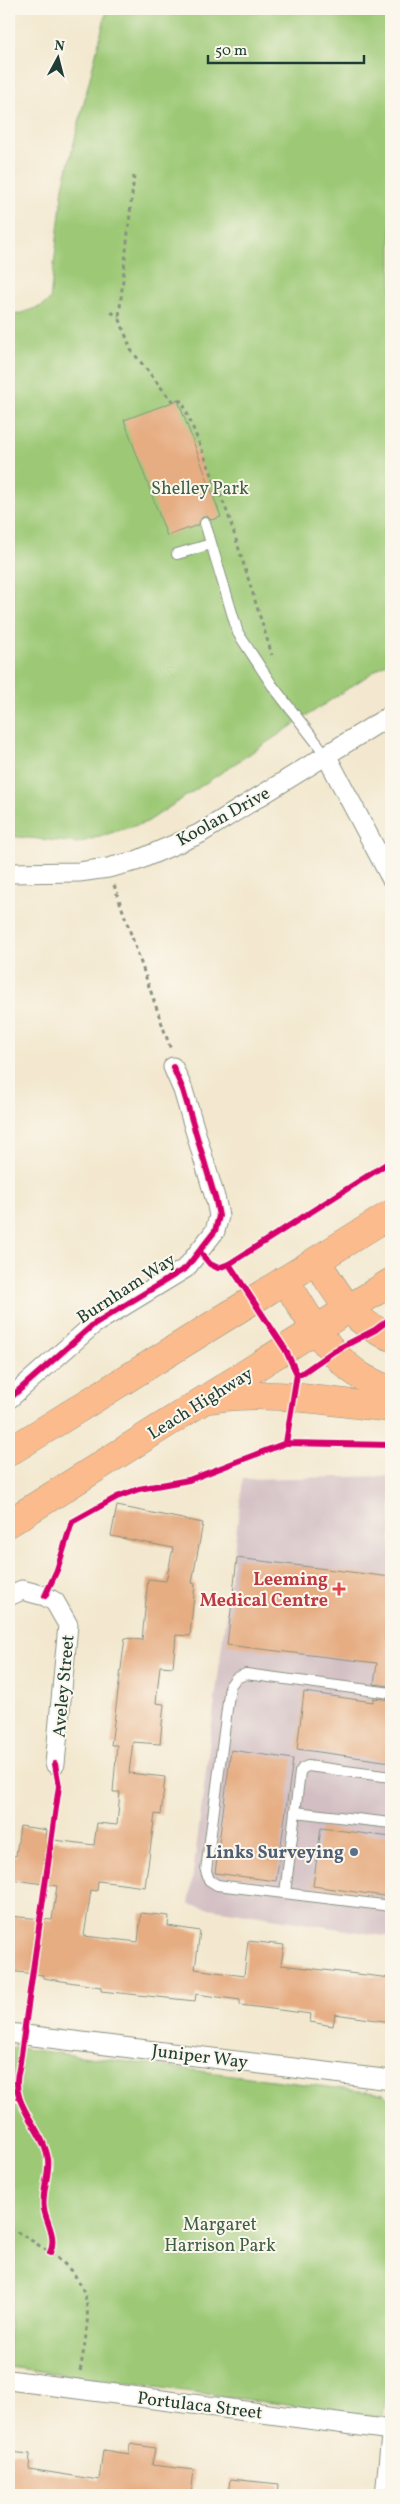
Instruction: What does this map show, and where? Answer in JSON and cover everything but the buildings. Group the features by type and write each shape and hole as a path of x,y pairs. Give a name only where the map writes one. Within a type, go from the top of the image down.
{"main road":[{"path":"9,1452 317,1262 391,1214"},
{"path":"317,1262 348,1310 375,1330 391,1336"},
{"path":"285,1280 316,1330 341,1360 353,1370 391,1391"},
{"name":"Leach Highway","path":"9,1523 391,1282"},
{"path":"203,1401 237,1395 294,1397 391,1408"}],"street":[{"name":"Koolan Drive","path":"9,873 79,872 108,868 136,861 199,834 391,715"},
{"path":"326,755 391,878"},
{"name":"Burnham Way","path":"9,1398 94,1324 186,1268 215,1231 219,1216 216,1201 183,1090 172,1066"},
{"name":"Aveley Street","path":"9,1596 22,1590 45,1596 55,1602 68,1625 56,1764"},
{"name":"Juniper Way","path":"9,2033 391,2080"},
{"name":"Portulaca Street","path":"9,2380 391,2430"},
{"path":"384,2495 391,2436"}],"lane":[{"path":"205,523 238,633 239,642 326,755"},
{"path":"177,554 211,544"},
{"path":"391,1692 246,1674 236,1678 230,1686 206,1871 209,1880 217,1885 391,1906"},
{"path":"285,1893 300,1772 303,1768 308,1766 391,1777"},
{"path":"295,1812 391,1823"}],"path":[{"path":"134,176 119,317 131,350 171,400 182,401 228,514 274,662"},
{"path":"111,312 119,317"},
{"path":"108,868 170,1045"},
{"path":"9,2229 22,2234 66,2264 77,2278 89,2314 78,2389"},
{"path":"50,2253 53,2246"}],"shaded area":[{"path":"391,1476 391,1937 189,1905 243,1479"}],"green space":[{"name":"Shelley Park","path":"107,9 391,9 391,660 147,822 78,843 9,836 9,317 42,306 50,300 63,187"},
{"name":"Margaret Harrison Park","path":"9,2047 384,2094 391,2100 391,2353 383,2418 9,2367"}],"cycle path":[{"path":"9,1399 94,1324 186,1268 215,1231 219,1216 216,1201 183,1090 173,1067"},
{"path":"200,1252 210,1264 218,1268 229,1264 391,1161"},
{"path":"229,1264 285,1349 297,1374 286,1443 391,1445"},
{"path":"297,1374 301,1374 334,1351 375,1330 391,1318"},
{"path":"45,1596 57,1570 72,1522 117,1497 139,1489 189,1480 286,1443"},
{"path":"50,2253 52,2236 43,2203 48,2159 40,2136 22,2104 17,2082 59,1786 55,1764"}],"place":[{"name":"Leeming Medical Centre","path":"339,1589"},
{"name":"Links Surveying","path":"354,1852"}]}
